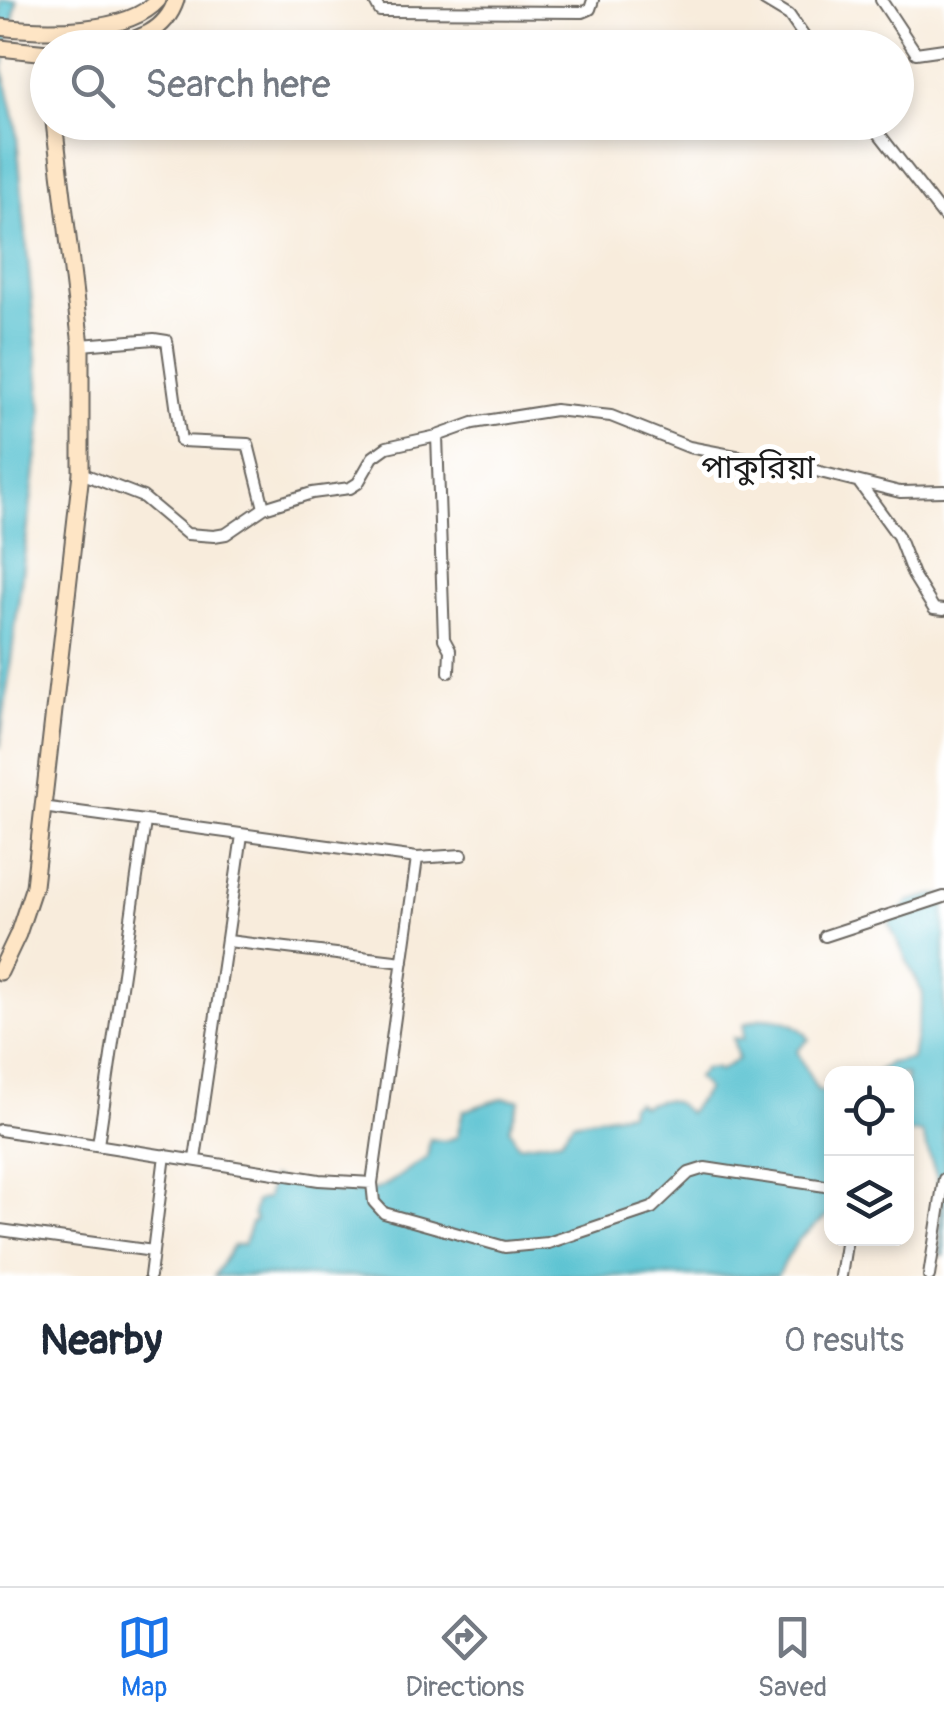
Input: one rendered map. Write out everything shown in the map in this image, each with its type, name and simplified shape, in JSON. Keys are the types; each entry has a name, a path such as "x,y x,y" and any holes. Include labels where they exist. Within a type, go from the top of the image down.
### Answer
{"street":[{"path":"55,30 115,22 144,12 158,0"},
{"path":"154,30 172,13 176,0"},
{"path":"374,0 380,11 583,12 590,10 593,0"},
{"path":"764,0 789,15 799,30"},
{"path":"881,0 901,30"},
{"path":"0,26 30,30"},
{"path":"0,48 30,52"},
{"path":"914,50 916,53 944,50"},
{"path":"0,972 30,902 81,473 81,345 56,140"},
{"path":"884,140 944,218"},
{"path":"81,345 167,341 181,441 248,444 264,508"},
{"path":"81,473 143,497 171,523 196,536 226,534 264,508 350,488 358,483 379,451 472,423 556,410 611,416 689,448 816,471 900,492 944,490"},
{"path":"437,436 444,639 450,650 450,672"},
{"path":"860,483 898,536 913,576 934,609 944,610"},
{"path":"42,807 417,858 462,855"},
{"path":"98,1144 145,822"},
{"path":"196,1160 242,835"},
{"path":"417,858 372,1183 374,1202 384,1214 505,1247 548,1243 652,1208 689,1173 705,1168 824,1186"},
{"path":"825,936 944,898"},
{"path":"228,941 403,962"},
{"path":"0,1130 319,1180 372,1183"},
{"path":"150,1276 166,1155"},
{"path":"929,1276 944,1179"},
{"path":"0,1230 153,1251"},
{"path":"840,1276 845,1246"}],"water":[{"path":"0,0 17,0 3,69 16,126 42,415 0,748"},
{"path":"944,895 944,1255 940,1187 922,1133 914,1132 914,1066 885,1066 912,1059 923,994 889,924 909,901"},
{"path":"762,1018 775,1019 800,1029 809,1039 797,1051 817,1090 824,1092 824,1219 798,1240 777,1276 214,1276 233,1246 244,1244 251,1223 256,1220 256,1201 267,1198 272,1177 338,1193 342,1189 379,1188 427,1158 430,1139 444,1141 457,1137 463,1111 503,1098 520,1100 509,1128 518,1145 561,1139 573,1122 629,1112 630,1105 636,1102 642,1106 666,1100 688,1113 707,1089 697,1078 704,1069 719,1071 738,1059 733,1038 743,1039 744,1024"}],"district":[{"name":"পাকুরিয়া","path":"758,467"}]}
